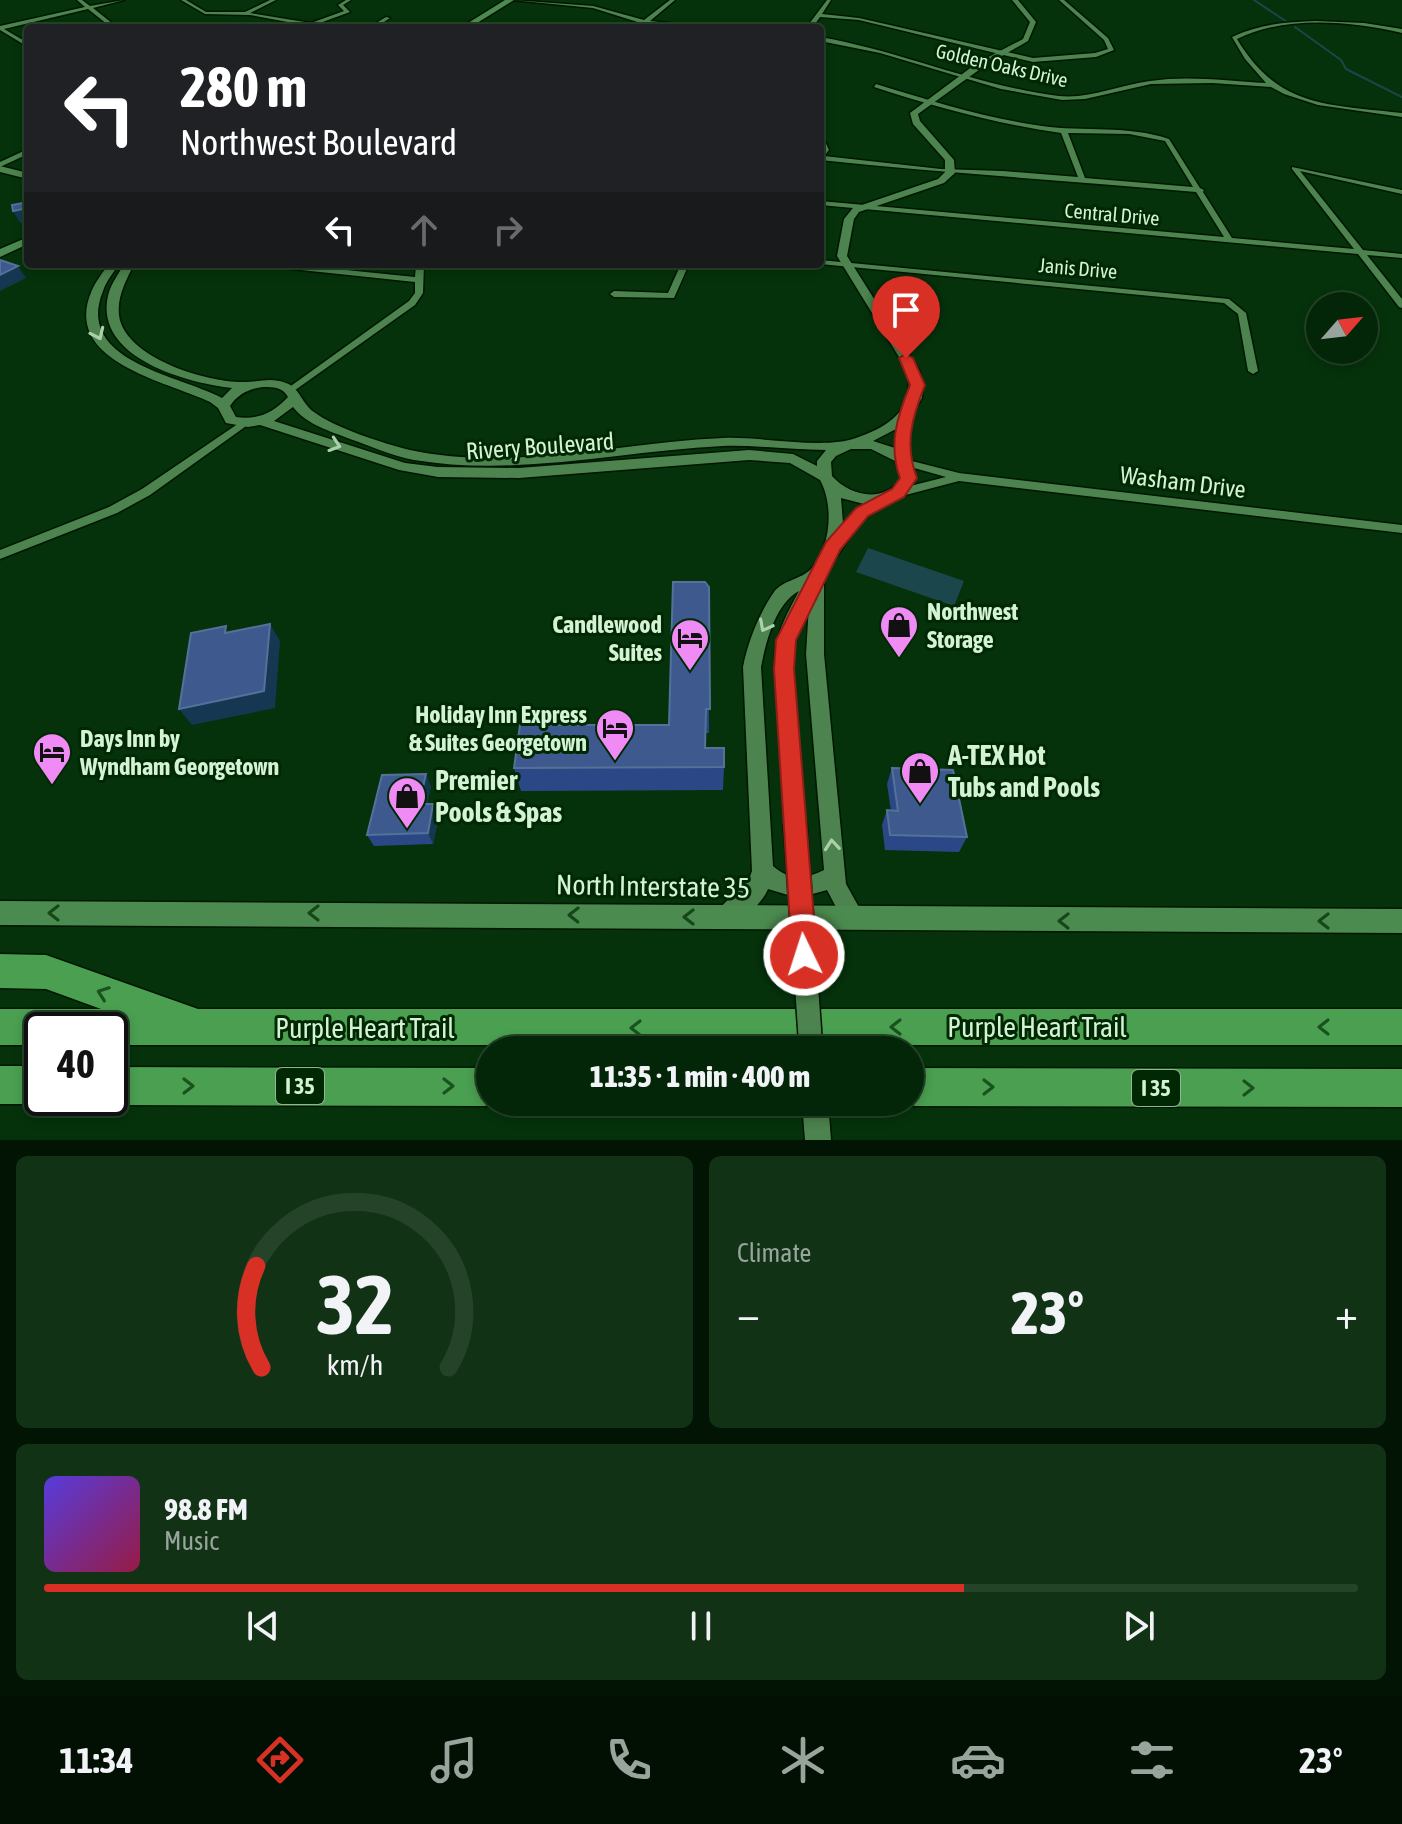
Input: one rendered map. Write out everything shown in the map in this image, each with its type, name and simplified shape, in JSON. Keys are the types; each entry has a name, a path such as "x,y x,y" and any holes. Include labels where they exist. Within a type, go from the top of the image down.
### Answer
{"highway":[{"path":"0,971 46,972 203,1029"},
{"name":"Purple Heart Trail","path":"0,1027 1402,1027"},
{"path":"0,1085 24,1085"},
{"name":"I 35","path":"128,1086 476,1087"},
{"name":"I 35","path":"924,1087 1402,1088"}],"main road":[{"path":"471,24 512,0"},
{"path":"0,253 24,242"},
{"name":"North Interstate 35","path":"0,913 1402,921"}],"street":[{"path":"79,0 109,24"},
{"path":"0,28 122,0"},
{"path":"183,0 205,13 244,13 303,24"},
{"path":"244,13 274,0"},
{"path":"324,24 348,11 333,0"},
{"path":"340,5 349,0"},
{"path":"512,0 593,7 644,22 666,24"},
{"path":"644,22 673,0"},
{"path":"812,24 829,0"},
{"path":"952,169 950,160 916,122 914,113 926,102 1026,40 1034,26 1028,12 1015,0"},
{"path":"818,15 852,18 1044,60 1102,55 1111,50 1106,39 1061,0"},
{"path":"378,24 388,18"},
{"path":"1272,85 1235,41 1235,36 1274,27 1347,21 1402,31"},
{"path":"0,28 24,43"},
{"name":"Golden Oaks Drive","path":"824,40 911,59 965,77 1077,99 1119,87 1170,80 1272,85 1320,101 1402,115"},
{"path":"876,86 1003,122 1064,131 1148,135 1167,140 1229,240"},
{"path":"1064,131 1082,179"},
{"path":"1,164 24,153"},
{"path":"824,157 1200,190"},
{"path":"1,164 24,166"},
{"path":"1,164 24,174"},
{"path":"1402,192 1294,168 1402,305"},
{"path":"810,1036 784,669 786,640 833,547 862,512 894,495 909,478 902,460 904,418 916,396 916,378 846,264 842,250 849,219 865,207 941,181 952,169"},
{"name":"Central Drive","path":"824,203 1402,256"},
{"name":"Janis Drive","path":"824,262 1226,301 1242,313 1253,371"},
{"path":"111,268 93,296 90,311 98,340 133,369 223,406 232,394 246,386"},
{"path":"127,268 111,295 111,322 120,336 158,363 190,376 246,386 271,383 291,395"},
{"path":"302,268 419,280"},
{"path":"0,555 113,510 253,422 278,414 291,395 406,308 419,293 420,268"},
{"path":"614,294 671,296 683,268"},
{"name":"Rivery Boulevard","path":"291,395 306,414 328,427 408,460"},
{"name":"Rivery Boulevard","path":"223,406 225,416 462,474 684,451 736,442 850,444"},
{"path":"833,547 836,510 824,461 829,454 884,432 904,418"},
{"path":"850,444 879,446 902,460"},
{"name":"Rivery Boulevard","path":"684,451 777,457 805,463 828,481"},
{"name":"Washam Drive","path":"902,460 959,477 1402,529"},
{"name":"Washam Drive","path":"894,495 959,477"},
{"path":"828,481 853,497 894,495"},
{"path":"726,917 757,890 763,871 752,667 757,641 782,593 818,573"},
{"path":"818,573 815,655 835,875 842,902 854,918"},
{"path":"763,871 773,883 791,887 817,886 835,875"},
{"path":"816,1116 818,1140"}],"water":[{"path":"868,548 964,581 954,606 856,572"}],"building":[{"path":"24,203 24,209 13,211 12,205"},
{"path":"0,260 18,266 0,275"},
{"path":"673,582 705,582 709,587 710,709 706,709 705,748 724,748 724,767 514,768 520,725 669,725"},
{"path":"270,624 264,691 179,709 191,633 226,626 225,633"},
{"name":"A-TEX Hot Tubs and Pools","path":"892,768 953,770 967,837 890,835 887,810 898,811"},
{"name":"Premier Pools & Spas","path":"426,774 419,804 433,804 428,833 367,835 382,775"}],"waterway":[{"path":"1254,0 1290,24"},
{"path":"1295,27 1341,60 1346,69 1402,97"}],"place":[{"name":"Northwest Storage","path":"899,659"},
{"name":"Candlewood Suites","path":"690,672"},
{"name":"Holiday Inn Express & Suites Georgetown","path":"615,762"},
{"name":"Days Inn by Wyndham Georgetown","path":"52,786"},
{"name":"A-TEX Hot Tubs and Pools","path":"920,805"},
{"name":"Premier Pools & Spas","path":"407,830"}],"route":[{"path":"804,955 784,669 786,640 795,615 833,547 862,512 898,493 909,478 901,458 904,418 916,396 918,385 906,358"}]}
